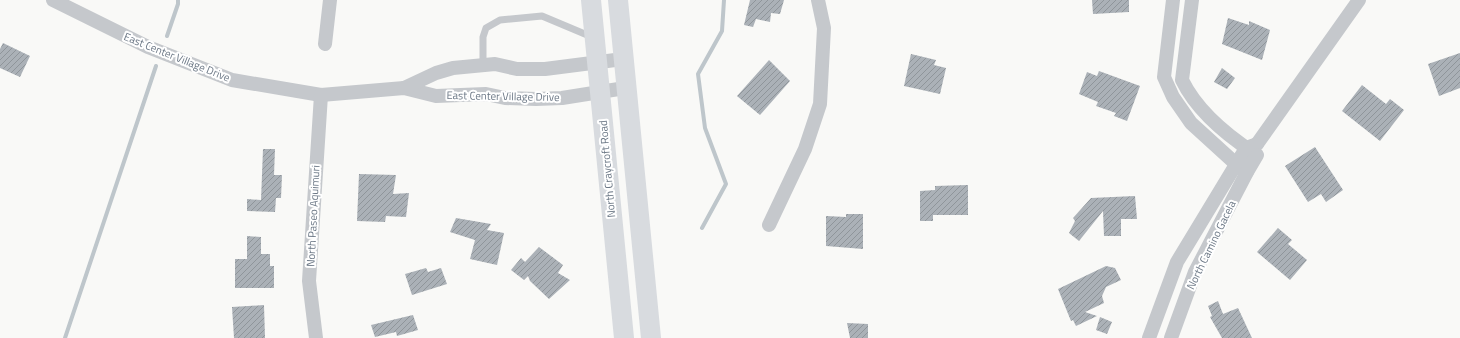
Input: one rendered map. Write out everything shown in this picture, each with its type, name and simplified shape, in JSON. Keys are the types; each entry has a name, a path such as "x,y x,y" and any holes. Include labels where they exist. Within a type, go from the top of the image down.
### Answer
{"main road":[{"name":"North Craycroft Road","path":"591,0 624,338"},
{"path":"618,0 625,88 651,338"}],"street":[{"name":"East Center Village Drive","path":"53,0 148,47 232,80 321,95 404,88 436,96 486,94 505,98 528,99 562,98 600,90 625,88"},
{"path":"325,44 330,0"},
{"path":"769,225 806,150 820,104 824,28 818,0"},
{"path":"1173,0 1164,77 1173,97 1191,123 1242,168"},
{"path":"1192,0 1182,80 1203,113 1254,149"},
{"name":"North Camino Gacela","path":"1149,338 1177,262 1254,149 1359,0"},
{"name":"East Center Village Drive","path":"404,88 436,73 453,68 495,64 517,69 545,69 623,59"},
{"name":"North Paseo Aquimuri","path":"316,338 309,281 321,95"},
{"name":"North Camino Gacela","path":"1171,338 1195,272 1242,168"}],"lane":[{"path":"482,65 483,37 486,28 500,20 542,16 595,39"}],"building":[{"path":"750,0 784,0 780,14 771,13 770,22 756,19 753,27 744,25"},
{"path":"1092,0 1129,0 1129,12 1093,14"},
{"path":"1228,18 1249,25 1249,21 1270,30 1262,60 1222,44"},
{"path":"3,43 30,56 20,77 0,68 0,49"},
{"path":"1460,53 1460,88 1439,96 1428,64"},
{"path":"911,54 936,60 934,65 946,68 940,94 904,86"},
{"path":"769,60 790,81 760,115 737,96"},
{"path":"1222,68 1235,78 1227,89 1214,82"},
{"path":"1099,71 1140,86 1127,121 1114,116 1116,113 1096,106 1098,102 1079,94 1087,72 1097,76"},
{"path":"1362,85 1386,104 1390,99 1404,110 1380,141 1342,111"},
{"path":"1315,147 1343,190 1326,202 1321,194 1308,202 1285,166"},
{"path":"263,149 275,149 274,175 282,175 281,198 276,198 275,212 247,211 247,199 261,200"},
{"path":"359,174 396,175 393,194 409,193 406,217 386,216 385,222 357,221"},
{"path":"968,185 968,215 933,215 933,221 920,221 920,191 935,190 935,186"},
{"path":"1135,196 1137,219 1121,219 1121,236 1104,236 1103,211 1079,241 1069,233 1075,221 1073,218 1091,198"},
{"path":"846,214 863,214 863,249 826,246 826,216 846,217"},
{"path":"456,218 491,224 487,230 504,233 497,265 470,259 475,240 450,232"},
{"path":"1278,228 1292,240 1288,244 1307,260 1290,280 1257,252"},
{"path":"247,236 261,237 261,254 270,254 270,266 274,266 274,288 235,288 235,259 247,259"},
{"path":"539,247 563,265 558,273 570,280 549,299 530,281 528,276 524,280 511,270 521,258 525,262"},
{"path":"1106,266 1115,268 1121,280 1106,287 1102,296 1104,303 1085,312 1097,316 1076,326 1073,320 1071,321 1058,289"},
{"path":"426,268 428,272 441,268 447,284 412,295 405,274"},
{"path":"1218,301 1223,314 1238,308 1252,338 1222,338 1210,317 1212,316 1208,306"},
{"path":"264,305 265,338 234,338 232,307"},
{"path":"413,315 418,330 397,336 396,332 375,337 371,325"},
{"path":"1100,317 1112,322 1107,334 1096,330"},
{"path":"847,323 868,324 868,338 850,338"}],"waterway":[{"path":"167,36 178,0"},
{"path":"702,228 726,184 705,128 698,74 722,31 724,0"},
{"path":"65,338 156,66"}]}
